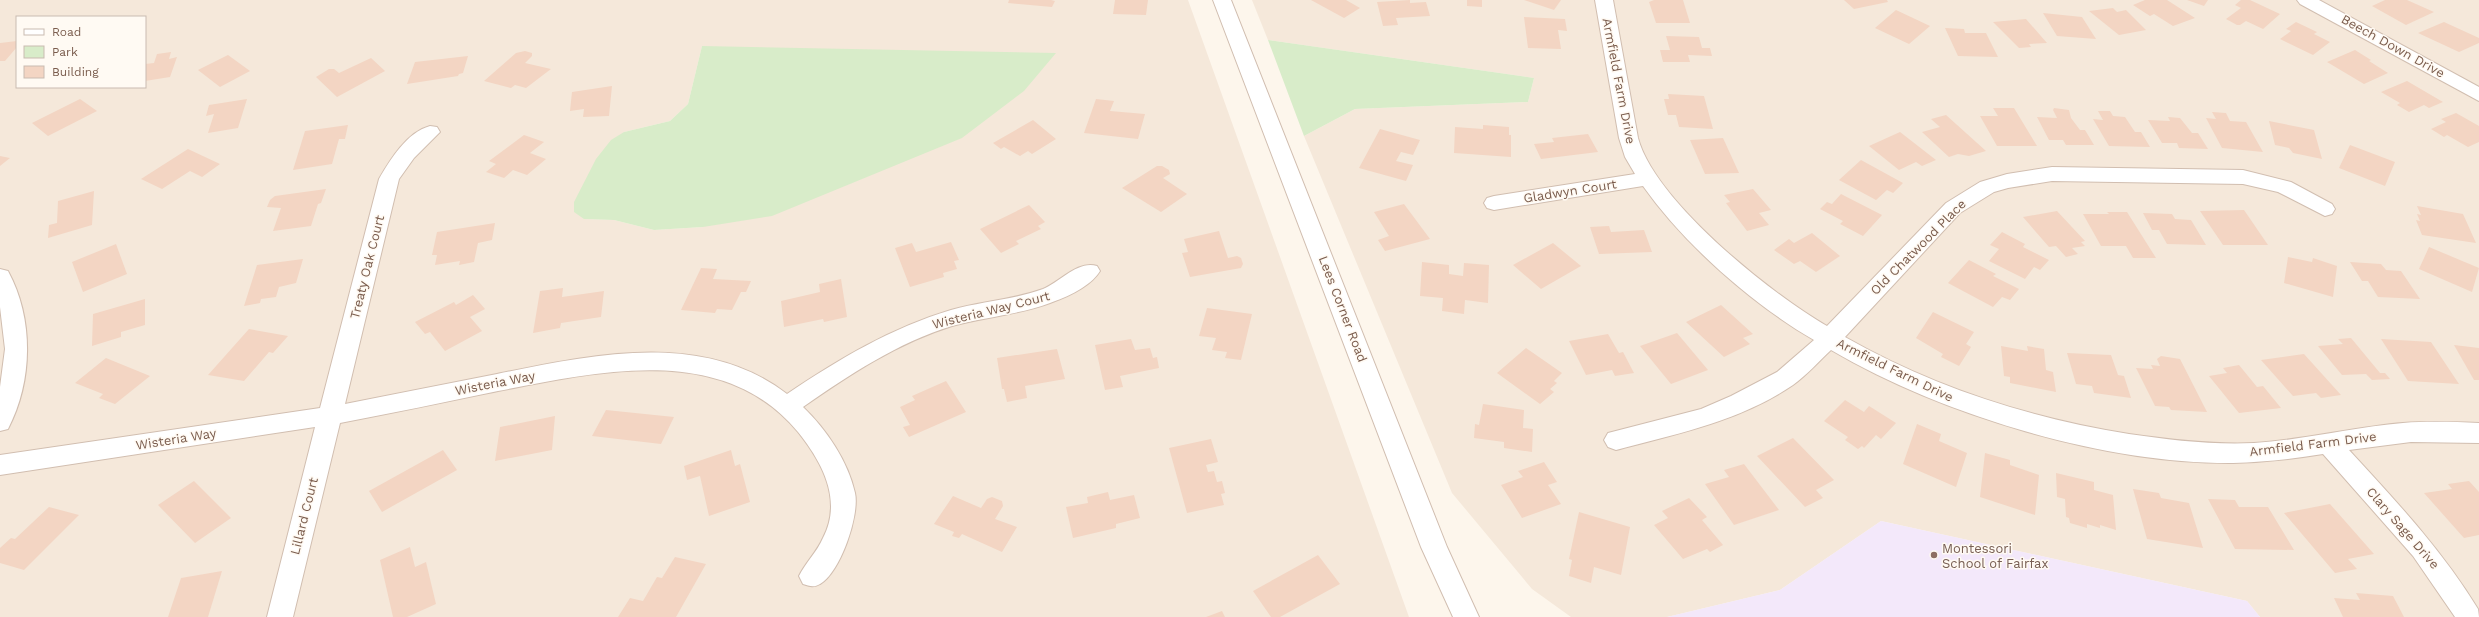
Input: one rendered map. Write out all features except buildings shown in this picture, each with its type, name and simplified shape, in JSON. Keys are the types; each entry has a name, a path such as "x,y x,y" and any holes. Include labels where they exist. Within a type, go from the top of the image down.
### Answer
{"street":[{"name":"Lees Corner Road","path":"1222,0 1434,547 1466,617"},
{"name":"Armfield Farm Drive","path":"1604,0 1628,133 1633,154 1646,179 1702,241 1758,291 1829,339 1908,380 1955,400 2003,416 2054,430 2125,444 2191,451 2276,451 2402,433 2447,431 2479,433"},
{"name":"Beech Down Drive","path":"2306,0 2381,39 2479,95"},
{"name":"Treaty Oak Court","path":"329,416 389,179 397,164 410,148 430,132"},
{"name":"Old Chatwood Place","path":"1616,440 1705,417 1740,403 1785,378 1829,339 1953,208 1968,197 2007,181 2052,174 2243,177 2284,188 2325,209"},
{"name":"Gladwyn Court","path":"1494,202 1646,179"},
{"name":"Wisteria Way Court","path":"787,406 861,357 898,338 935,323 1038,301 1061,292 1089,271"},
{"path":"0,277 13,308 17,334 15,368 0,422"},
{"name":"Wisteria Way","path":"0,465 329,416 591,364 632,361 671,362 722,372 744,380 787,406 807,424 826,451 842,486 844,508 839,534 827,558 812,576"},
{"name":"Lillard Court","path":"280,617 329,416"},
{"name":"Clary Sage Drive","path":"2330,444 2427,554 2451,586 2469,617"}],"shaded area":[{"path":"0,0 1188,0 1409,617 0,617","holes":["702,46 703,227 654,230 614,220 584,219 624,132 670,121 688,104"]},
{"path":"1252,0 2479,0 2479,617 2260,617 2247,601 1881,521 1780,590 1667,617 1571,617 1532,589 1452,493 1304,136 1355,109 1528,102 1534,78 1268,40"},
{"name":"Montessori School of Fairfax","path":"1881,521 2247,601 2260,617 1667,617 1780,590"}],"green space":[{"path":"1268,40 1534,78 1528,102 1355,109 1304,136"},
{"path":"702,46 1056,53 1024,91 962,138 772,216 703,227 654,230 614,220 584,219 574,212 574,202 596,159 611,140 624,132 670,121 688,104"}],"place":[{"name":"Montessori School of Fairfax","path":"1934,555"}]}
